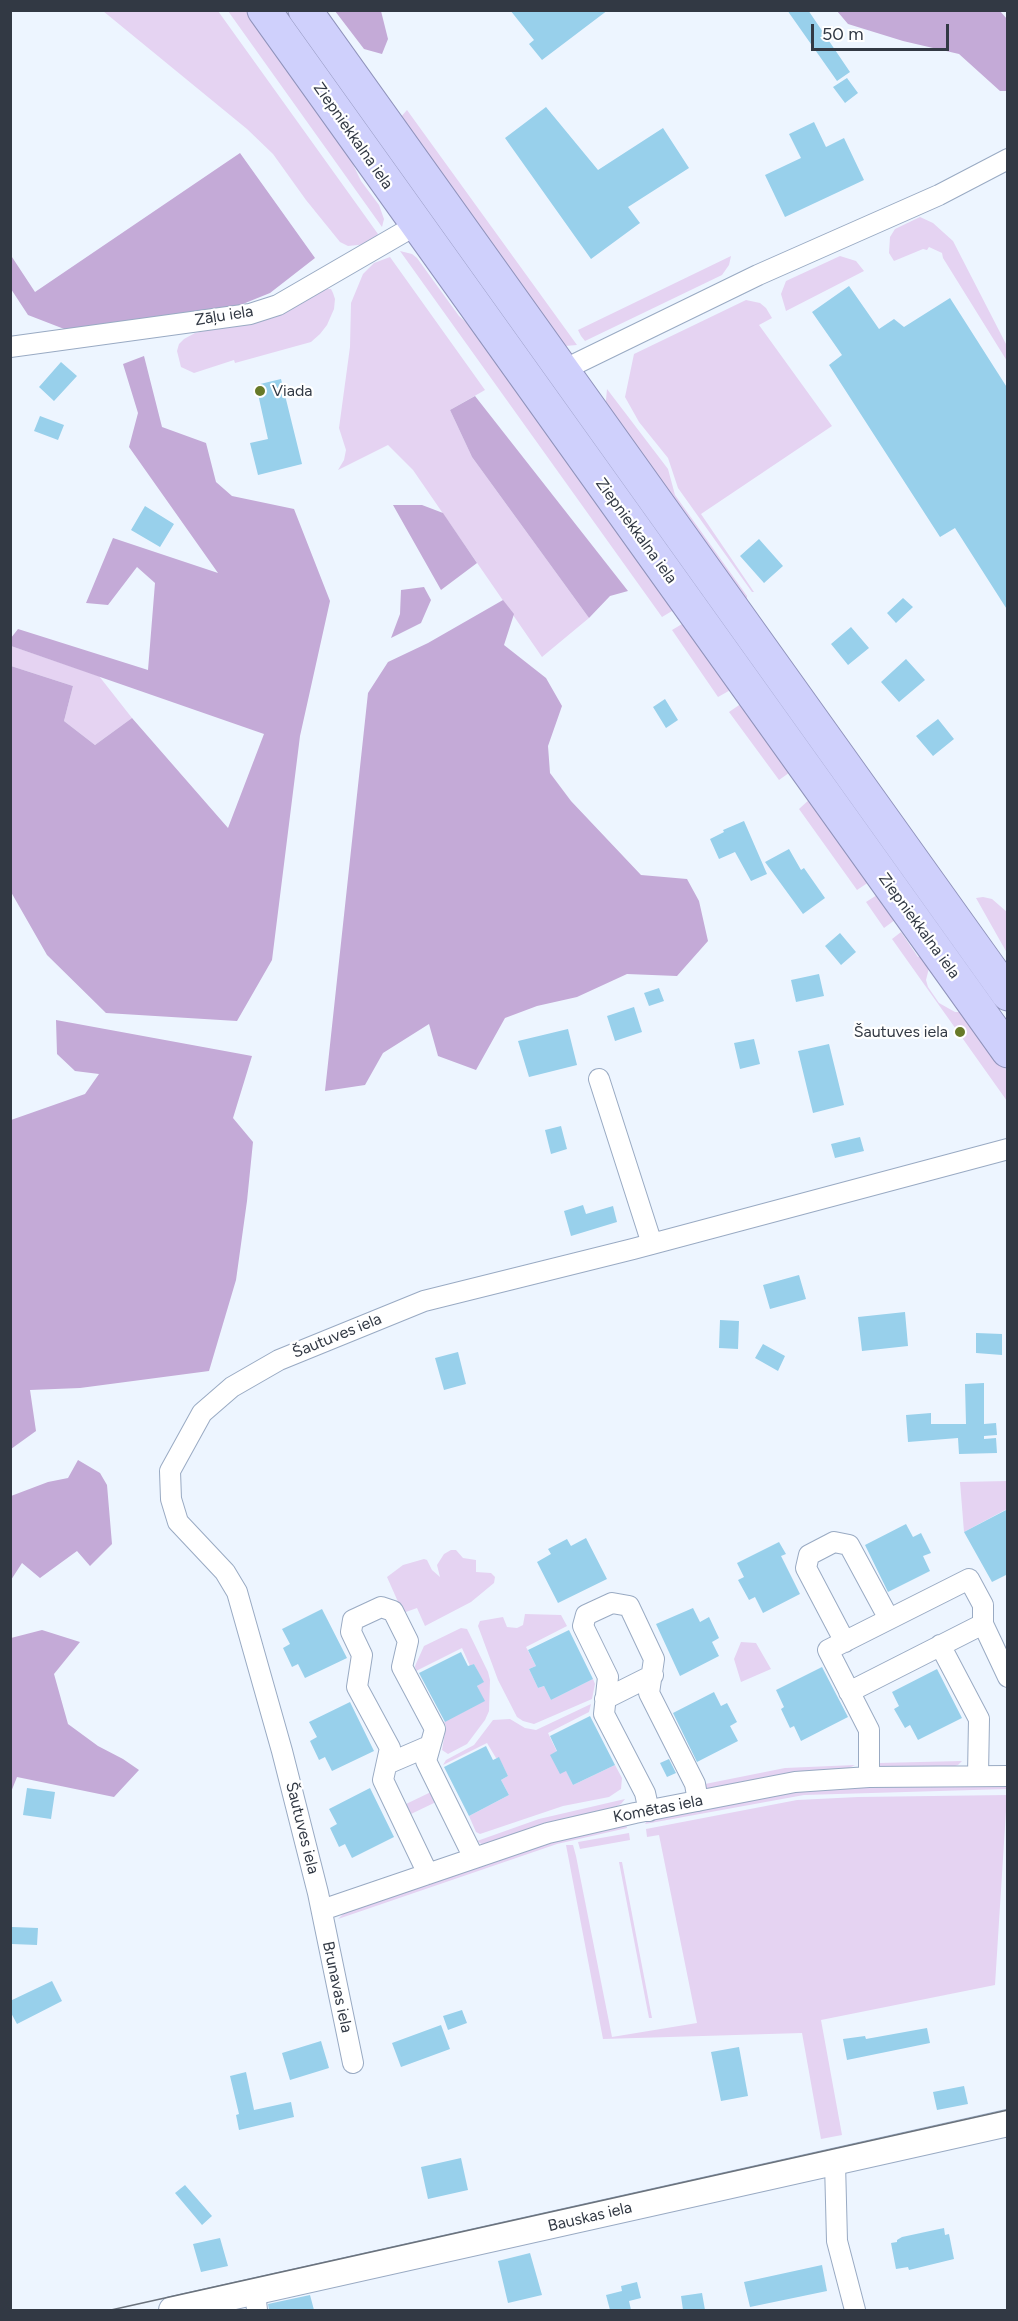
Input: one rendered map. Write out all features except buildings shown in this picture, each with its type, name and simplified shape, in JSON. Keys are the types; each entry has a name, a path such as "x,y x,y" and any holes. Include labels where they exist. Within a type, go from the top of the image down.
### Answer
{"highway":[{"name":"Ziepniekkalna iela","path":"305,10 1008,994"},
{"name":"Ziepniekkalna iela","path":"265,11 1008,1052"},
{"path":"524,374 541,381 550,380 561,371"},
{"path":"951,971 954,962 961,954 976,951"}],"street":[{"path":"561,371 758,274 939,195 1008,159"},
{"name":"Zāļu iela","path":"10,347 250,314 278,305 416,225"},
{"path":"598,1079 652,1244"},
{"name":"Šautuves iela","path":"322,1910 282,1751 237,1592 225,1572 178,1522 171,1499 170,1471 202,1413 232,1387 279,1360 424,1301 652,1244 1008,1149"},
{"path":"845,1642 806,1568 809,1555 834,1542 849,1545 889,1620"},
{"path":"869,1777 869,1730 828,1650 969,1579 983,1605 983,1624 1008,1677"},
{"path":"649,1810 645,1793 604,1713 608,1677 583,1626 586,1615 612,1603 629,1606 654,1659 649,1693 695,1784 698,1801"},
{"path":"428,1874 383,1780 390,1748 357,1687 362,1655 351,1632 353,1620 381,1607 393,1611 408,1641 402,1667 435,1730 426,1761 474,1858"},
{"path":"849,1692 983,1624"},
{"path":"940,1645 979,1719 978,1775"},
{"path":"605,1699 653,1675"},
{"path":"387,1764 429,1746"},
{"name":"Komētas iela","path":"322,1910 548,1833 649,1810 795,1782 869,1777 1008,1776"},
{"name":"Brunavas iela","path":"322,1910 353,2063"},
{"name":"Bauskas iela","path":"172,2310 256,2301 1008,2123"},
{"path":"835,2163 837,2241 855,2310"}],"shaded area":[{"path":"103,11 218,11 378,234 375,238 367,244 348,246 340,242 273,154 247,129"},
{"path":"228,11 251,11 345,148 361,181 379,205 384,219 382,227"},
{"path":"335,11 381,11 388,39 382,54 364,49"},
{"path":"837,11 1000,11 1007,19 1007,91 1000,91 959,54 903,41 848,24"},
{"path":"407,110 577,345 565,346 399,119"},
{"path":"240,153 315,258 270,293 223,312 72,332 28,315 11,289 10,254 35,292"},
{"path":"920,217 933,223 953,241 1007,346 1007,361 942,253 929,247 927,250 923,249 894,261 889,253 890,237 895,229"},
{"path":"400,251 417,258 459,316 479,334 677,608 662,617"},
{"path":"731,256 729,265 722,275 585,341 581,336 578,330"},
{"path":"840,256 856,261 864,271 786,311 781,294 786,281"},
{"path":"390,257 485,390 450,410 472,457 589,618 542,657 413,470 388,445 338,470 344,460 346,450 339,428 350,347 351,303 363,274 374,263"},
{"path":"326,289 331,289 333,293 334,309 327,325 311,342 235,363 234,360 194,373 181,367 177,351 179,344 195,333 283,312"},
{"path":"746,300 760,303 766,308 772,318 759,325 832,426 701,514 754,592 678,488 668,458 639,422 625,397 634,354"},
{"path":"144,356 162,427 206,443 216,482 232,496 294,509 330,601 300,736 272,960 237,1021 106,1013 47,955 11,892 11,666 73,686 64,721 95,745 132,718 228,828 264,734 11,646 11,638 18,629 148,670 155,583 137,567 108,605 86,603 113,538 218,573 129,447 138,413 123,364"},
{"path":"607,389 668,469 675,495 747,596 747,600 605,411"},
{"path":"475,396 628,591 610,596 589,618 472,457 450,410"},
{"path":"393,505 422,505 443,513 477,563 441,590"},
{"path":"424,587 431,600 421,623 391,638 400,614 401,590"},
{"path":"503,600 514,614 504,645 546,678 562,706 548,746 550,773 571,801 641,875 687,879 699,901 708,941 677,976 627,974 577,997 537,1006 505,1018 476,1070 438,1056 429,1024 383,1053 365,1085 325,1091 368,693 388,662 428,643"},
{"path":"687,621 734,688 718,697 672,630"},
{"path":"11,646 99,676 132,718 95,745 64,721 73,686 11,666"},
{"path":"745,701 793,770 779,780 729,712"},
{"path":"811,798 872,880 857,890 799,809"},
{"path":"880,893 899,917 884,928 866,902"},
{"path":"976,898 992,899 1007,912 1007,953"},
{"path":"901,932 918,957 926,953 931,960 926,980 939,1003 955,1012 965,1012 1007,1071 1007,1101 892,939"},
{"path":"56,1020 252,1056 233,1118 253,1142 247,1201 236,1280 209,1371 80,1388 30,1390 36,1431 11,1449 11,1120 85,1094 99,1074 75,1071 57,1054"},
{"path":"78,1460 100,1473 107,1485 112,1544 90,1566 77,1551 40,1578 22,1563 11,1580 11,1496 48,1482 68,1478"},
{"path":"1007,1481 1007,1509 964,1532 960,1482"},
{"path":"456,1550 463,1558 476,1560 476,1572 491,1573 495,1577 494,1583 471,1602 425,1626 417,1608 403,1613 387,1577 403,1565 424,1559 440,1577 437,1565 444,1554"},
{"path":"525,1614 561,1615 567,1626 526,1647 536,1666 529,1669 538,1688 544,1686 551,1700 593,1679 595,1684 592,1699 534,1724 517,1717 498,1680 478,1626 480,1621 503,1617 507,1627 517,1628 523,1625"},
{"path":"461,1628 467,1629 488,1672 489,1711 467,1744 448,1754 442,1750 446,1726 444,1722 484,1701 477,1686 483,1682 474,1664 470,1666 462,1648 416,1671 415,1666 424,1646"},
{"path":"42,1630 80,1642 54,1674 68,1724 98,1746 139,1770 114,1797 17,1777 11,1792 11,1638"},
{"path":"741,1642 756,1643 771,1669 741,1682 734,1659"},
{"path":"591,1704 589,1712 548,1733 573,1785 615,1765 622,1778 621,1789 609,1797 563,1806 480,1834 476,1832 469,1816 509,1795 501,1780 508,1776 499,1758 496,1758 487,1743 443,1765 446,1760 474,1745 493,1720 510,1719 525,1728 536,1730"},
{"path":"962,1761 958,1765 943,1770 883,1770 879,1766 879,1763"},
{"path":"855,1765 847,1769 707,1790 705,1787 705,1784 785,1768"},
{"path":"1007,1784 1007,1789 804,1795 645,1824 649,1818 813,1788"},
{"path":"431,1792 436,1802 411,1814 406,1804"},
{"path":"1007,1795 995,1985 821,2020 842,2135 821,2139 802,2033 603,2039 566,1845 573,1845 576,1856 612,2037 697,2023 659,1835 647,1837 646,1829 797,1800"},
{"path":"625,1799 613,1808 552,1822 483,1845 477,1841 539,1819"},
{"path":"626,1824 627,1828 557,1844 338,1919 345,1912 558,1837"},
{"path":"629,1833 630,1840 580,1849 578,1842"},
{"path":"619,1862 622,1862 652,2018 649,2018"}],"tram line":[{"path":"111,2310 1008,2110"}],"place":[{"name":"Viada","path":"260,391"},
{"name":"Šautuves iela","path":"960,1032"}]}
